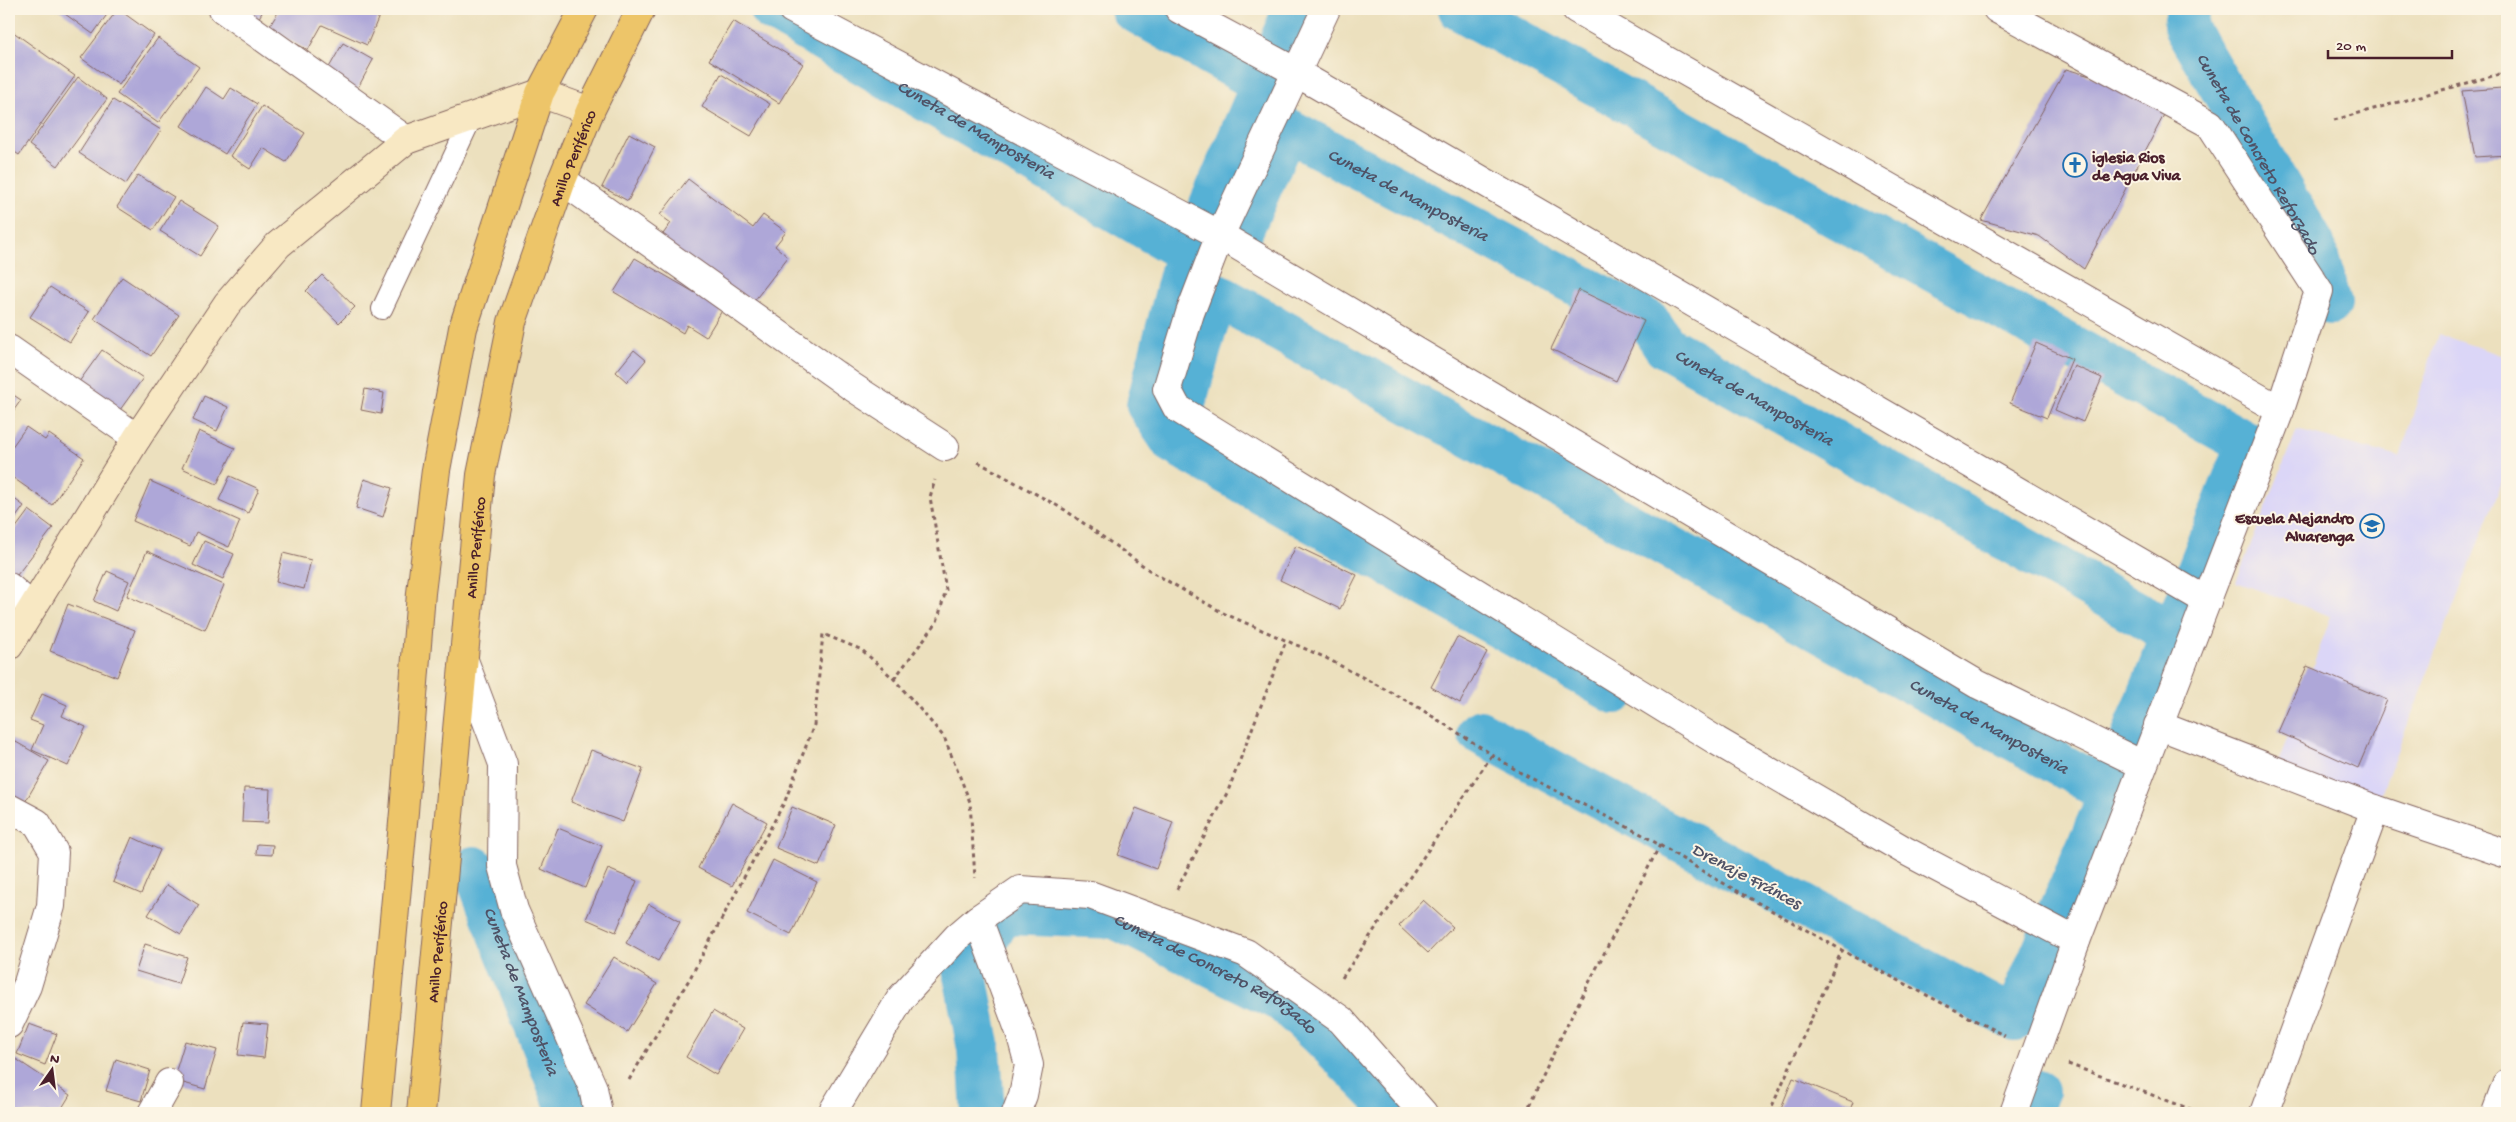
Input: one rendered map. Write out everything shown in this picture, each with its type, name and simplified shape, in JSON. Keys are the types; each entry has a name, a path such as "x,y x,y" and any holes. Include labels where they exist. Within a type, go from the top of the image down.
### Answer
{"highway":[{"path":"376,1113 404,812 421,593 436,470 463,328 540,93 584,9"},
{"name":"Anillo Periférico","path":"421,1113 465,664 481,475 512,322 562,180 590,111 641,9"}],"street":[{"path":"223,9 406,140"},
{"path":"792,9 1214,232 1977,684 2138,763"},
{"path":"1179,9 1290,69 2202,599"},
{"path":"1326,9 1290,69 1214,232 1167,389 1185,413 1717,741 1904,850 2058,931"},
{"path":"1576,9 2280,410"},
{"path":"1998,9 2210,124 2319,291 2280,410 2202,599 2158,725 2058,931 2036,1052 2014,1113"},
{"path":"9,646 137,438 227,304 278,245 406,140 540,93 590,111"},
{"path":"562,180 852,386 945,447"},
{"path":"9,350 137,438"},
{"path":"9,587 32,607"},
{"path":"465,664 503,764 502,866 514,910 593,1088 598,1113"},
{"path":"2158,725 2375,809 2507,854"},
{"path":"9,808 37,823 54,852 51,906 27,986 9,1024"},
{"path":"2264,1113 2375,809"},
{"path":"832,1113 901,998 957,936 984,934 1020,890 1090,894 1246,953 1341,1020 1423,1113"},
{"path":"984,934 1020,1032 1029,1065 1024,1095 1016,1113"},
{"path":"152,1113 169,1083"},
{"path":"2496,1113 2507,1083"}],"lane":[{"path":"382,309 472,117"}],"path":[{"path":"2334,120 2507,72"},
{"path":"894,679 938,622 946,590 930,497 945,447 999,472 1065,510 1152,572 1223,613 1324,658 1413,704 1520,773 1660,845 1842,950 2036,1052 2201,1113"},
{"path":"624,1088 690,978 785,801 814,725 823,634 862,650 894,679 944,737 970,802 984,934"},
{"path":"1160,921 1228,791 1286,641"},
{"path":"1322,1007 1492,755"},
{"path":"1526,1113 1562,1035 1660,845"},
{"path":"1769,1113 1842,950"}],"shaded area":[{"name":"Escuela Alejandro Alvarenga","path":"2438,334 2507,357 2507,469 2378,801 2277,767 2331,616 2236,582 2297,430 2400,457"}],"building":[{"path":"58,9 111,9 93,34"},
{"path":"118,9 154,35 119,85 81,58"},
{"path":"231,9 264,9 256,23"},
{"path":"280,9 382,9 367,45 322,25 308,50 268,29"},
{"path":"733,21 803,64 779,103 709,60"},
{"path":"9,29 75,76 19,155 9,148 9,91 15,83 9,78"},
{"path":"158,38 199,67 158,123 117,94"},
{"path":"343,43 373,60 354,95 323,78"},
{"name":"iglesia Rios de Agua Viva","path":"2066,69 2121,85 2167,109 2084,269 2039,236 1981,220"},
{"path":"721,74 770,104 751,136 702,107"},
{"path":"78,77 107,99 58,166 29,145"},
{"path":"206,87 224,99 231,88 257,104 225,154 181,126"},
{"path":"2502,88 2507,109 2507,155 2475,157 2462,91"},
{"path":"113,100 161,130 126,184 79,153"},
{"path":"262,106 305,133 286,162 263,148 250,169 230,156"},
{"path":"629,133 655,147 628,201 602,187"},
{"path":"138,175 174,197 153,230 117,207"},
{"path":"688,179 753,228 763,215 786,232 775,246 788,257 748,309 658,241 671,223 660,215"},
{"path":"179,201 219,226 200,256 160,231"},
{"path":"635,258 723,309 706,337 687,325 683,333 614,292"},
{"path":"322,275 355,307 339,323 306,291"},
{"path":"122,277 179,315 151,356 94,319"},
{"path":"50,287 89,312 70,342 30,317"},
{"path":"1579,290 1644,321 1616,381 1551,349"},
{"path":"2036,343 2072,359 2047,418 2010,403"},
{"path":"102,350 143,378 117,414 76,386"},
{"path":"634,350 646,360 627,382 616,372"},
{"path":"2074,366 2102,378 2083,422 2055,410"},
{"path":"365,389 384,393 381,414 361,410"},
{"path":"9,392 21,400 9,417"},
{"path":"204,396 228,407 217,431 193,420"},
{"path":"26,427 45,440 49,434 84,458 52,505 9,475 9,451"},
{"path":"199,431 235,448 217,484 182,468"},
{"path":"230,476 259,489 248,513 219,500"},
{"path":"364,479 392,488 383,517 356,508"},
{"path":"150,481 240,521 229,547 196,532 190,546 133,521"},
{"path":"9,495 24,506 9,527"},
{"path":"29,510 53,528 14,579 9,575 9,537"},
{"path":"204,541 234,554 223,579 193,565"},
{"path":"1296,546 1357,575 1340,609 1280,580"},
{"path":"147,551 224,585 205,630 127,596"},
{"path":"283,553 311,560 304,589 276,582"},
{"path":"107,571 129,581 116,611 94,601"},
{"path":"68,604 135,630 117,677 50,651"},
{"path":"1457,637 1487,652 1460,703 1431,687"},
{"path":"2307,666 2387,700 2358,768 2278,732"},
{"path":"42,694 67,705 62,716 86,727 68,766 32,750 43,725 30,720"},
{"path":"9,738 49,761 21,809 9,802"},
{"path":"591,750 643,769 623,822 571,802"},
{"path":"244,788 270,789 268,823 242,822"},
{"path":"732,803 767,822 732,886 698,868"},
{"path":"792,807 836,825 819,866 776,848"},
{"path":"1136,808 1173,822 1156,869 1118,855"},
{"path":"558,828 602,846 585,888 541,869"},
{"path":"132,837 160,850 141,894 113,882"},
{"path":"257,844 273,845 272,855 256,854"},
{"path":"773,860 817,882 791,935 747,913"},
{"path":"608,869 637,881 616,932 586,919"},
{"path":"167,885 199,905 181,934 148,915"},
{"path":"1423,900 1453,927 1428,953 1399,926"},
{"path":"649,904 680,922 658,961 626,943"},
{"path":"145,944 187,957 178,984 136,971"},
{"path":"614,957 657,984 627,1032 584,1005"},
{"path":"713,1011 743,1029 716,1075 686,1057"},
{"path":"243,1022 268,1024 264,1058 238,1055"},
{"path":"29,1024 57,1034 45,1065 17,1054"},
{"path":"185,1041 217,1050 205,1089 173,1080"},
{"path":"16,1059 70,1095 59,1113 9,1113 9,1070"},
{"path":"116,1059 150,1070 141,1101 106,1091"},
{"path":"1793,1078 1853,1102 1849,1113 1779,1113"}],"waterway":[{"name":"Cuneta de Mamposteria","path":"771,9 1182,249"},
{"name":"Cuneta de Mamposteria","path":"1132,9 1263,83"},
{"name":"Cuneta de Mamposteria","path":"1173,442 1148,405 1182,272 1295,9"},
{"name":"Drenaje Fránces","path":"1460,9 2248,444 2111,793 2014,1019 1479,732"},
{"name":"Cuneta de Concreto Reforzado","path":"2188,9 2185,26 2313,244 2330,303"},
{"name":"Cuneta de Mamposteria","path":"1242,229 1286,129 1649,322 1665,346 2174,634"},
{"name":"Cuneta de Mamposteria","path":"1615,692 1173,442 1215,294 2111,793"},
{"name":"Cuneta de Mamposteria","path":"474,868 570,1113"},
{"name":"Cuneta de Concreto Reforzado","path":"983,1113 979,1049 964,969 1004,913 1115,917 1282,1000 1332,1046 1398,1113"},
{"name":"Cuneta de Concreto Reforzado","path":"2029,1113 2037,1092"}],"place":[{"name":"iglesia Rios de Agua Viva","path":"2075,165"},
{"name":"Escuela Alejandro Alvarenga","path":"2372,526"}]}
